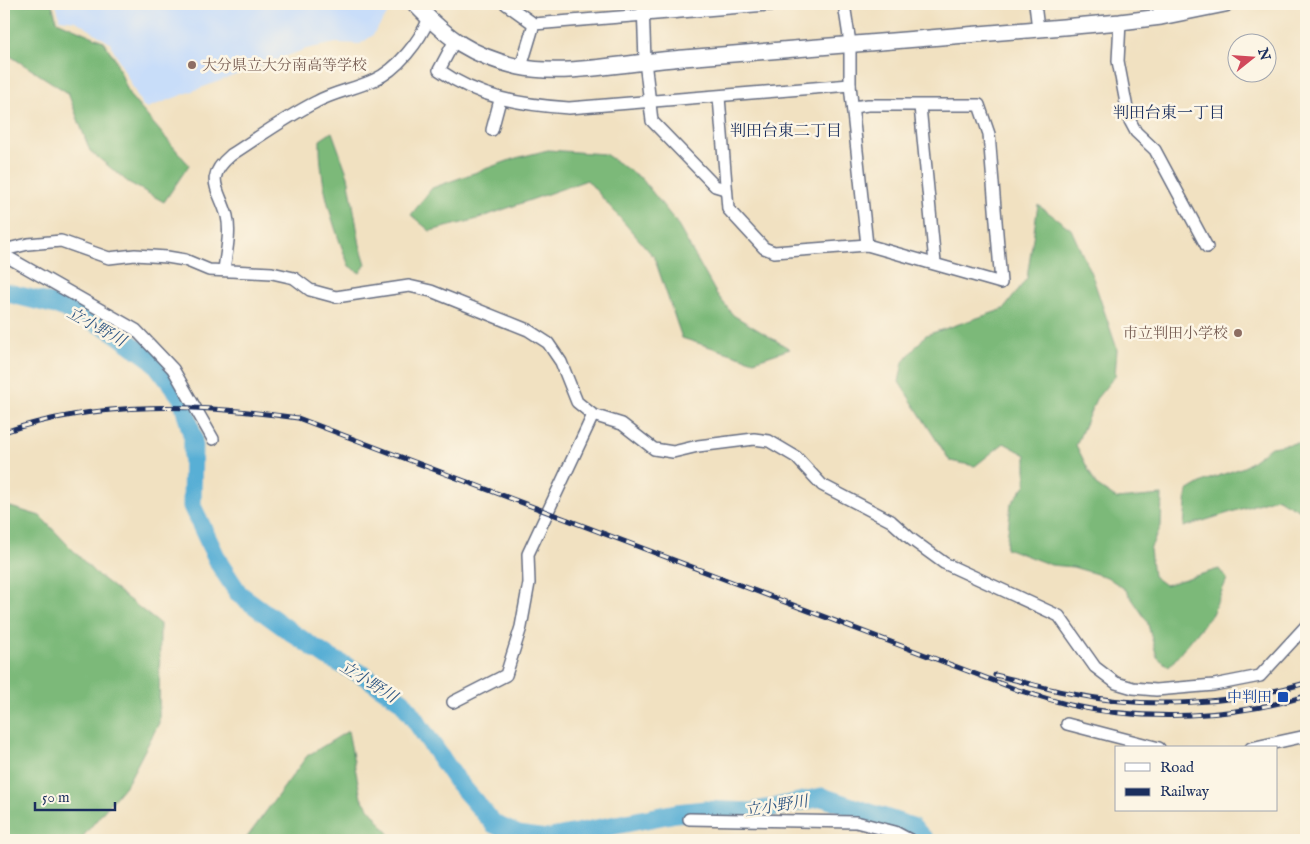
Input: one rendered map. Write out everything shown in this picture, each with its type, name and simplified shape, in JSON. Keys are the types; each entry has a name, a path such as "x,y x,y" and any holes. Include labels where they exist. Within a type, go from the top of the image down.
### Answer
{"street":[{"path":"415,4 454,42 488,57 521,67 559,71 645,61 850,43 1120,22 1159,10 1225,4"},
{"path":"506,4 534,24 779,4"},
{"path":"643,4 645,61 652,121 715,186 725,188"},
{"path":"844,4 850,43 850,84 867,245"},
{"path":"1036,4 1038,29"},
{"path":"224,270 227,216 215,188 215,174 221,164 231,154 301,109 325,97 375,80 392,68 406,54 429,18"},
{"path":"1120,22 1118,61 1129,119 1136,132 1155,150 1207,247"},
{"path":"521,67 534,24"},
{"path":"454,42 439,70 477,91 500,100 569,108 651,100 719,97 850,84"},
{"path":"719,97 728,209 764,248 774,252 867,245 1001,283 989,134 979,105 868,105 853,107"},
{"path":"492,130 500,100"},
{"path":"920,106 935,263"},
{"path":"4,250 28,244 61,241 109,258 135,255 166,257 185,260 209,270 280,274 294,278 310,290 336,297 409,286 431,291 528,330 548,343 561,362 577,402 593,415 622,424 654,449 674,452 698,446 754,439 769,441 796,456 822,485 891,521 910,540 944,563 1059,616 1095,668 1116,683 1133,688 1156,690 1214,686 1260,676 1306,626"},
{"path":"4,255 136,330 173,369 213,439"},
{"path":"453,702 506,676 521,627 529,583 528,554 593,415"},
{"path":"1067,724 1151,746"},
{"path":"1260,746 1306,736"},
{"path":"689,819 856,822 895,832 910,840"}],"shaded area":[{"name":"大分県立大分南高等学校","path":"56,4 387,4 391,9 372,36 360,44 336,43 306,49 147,108 142,105 110,43 76,21 60,19"}],"green space":[{"path":"4,4 52,4 57,21 103,41 115,59 130,96 189,165 164,202 128,182 90,151 68,93 4,52"},
{"path":"332,132 348,176 360,245 366,264 360,273 349,266 328,204 320,156 320,140"},
{"path":"548,150 605,154 642,179 676,222 716,293 733,315 790,349 754,361 682,338 654,257 587,180 474,220 430,231 411,215 432,188 516,158"},
{"path":"1038,205 1071,229 1093,278 1117,349 1115,376 1096,399 1076,445 1096,485 1117,499 1162,495 1161,526 1150,549 1153,576 1165,585 1219,569 1227,579 1212,614 1169,667 1157,657 1147,621 1126,590 1107,577 1073,567 1051,565 1006,548 1011,504 1026,484 1026,455 1004,443 975,466 950,461 899,382 903,362 926,335 1004,309 1027,278"},
{"path":"1297,443 1306,447 1306,514 1276,498 1184,527 1187,491 1204,481 1244,467 1271,447"},
{"path":"4,505 40,516 95,573 160,624 159,723 128,782 80,840 4,840"},
{"path":"348,731 361,798 394,840 245,840 307,756"}],"waterway":[{"name":"立小野川","path":"4,292 60,306 111,330 153,360 182,398 193,438 192,506 220,565 239,594 326,656 363,675 402,701 457,781 494,824 518,835 546,839 676,813 705,810 751,812 822,797 912,827 925,840"}],"railway":[{"path":"4,432 76,414 150,408 224,410 298,418 1018,690 1057,702 1129,714 1189,715 1249,709 1306,696"},
{"path":"995,675 1063,692 1102,699 1161,703 1220,700 1249,696 1306,683"}],"place":[{"name":"大分県立大分南高等学校","path":"192,65"},
{"name":"市立判田小学校","path":"1238,333"},
{"name":"中判田","path":"1283,697"}],"district":[{"name":"判田台東一丁目","path":"1169,112"},
{"name":"判田台東二丁目","path":"786,130"}]}
